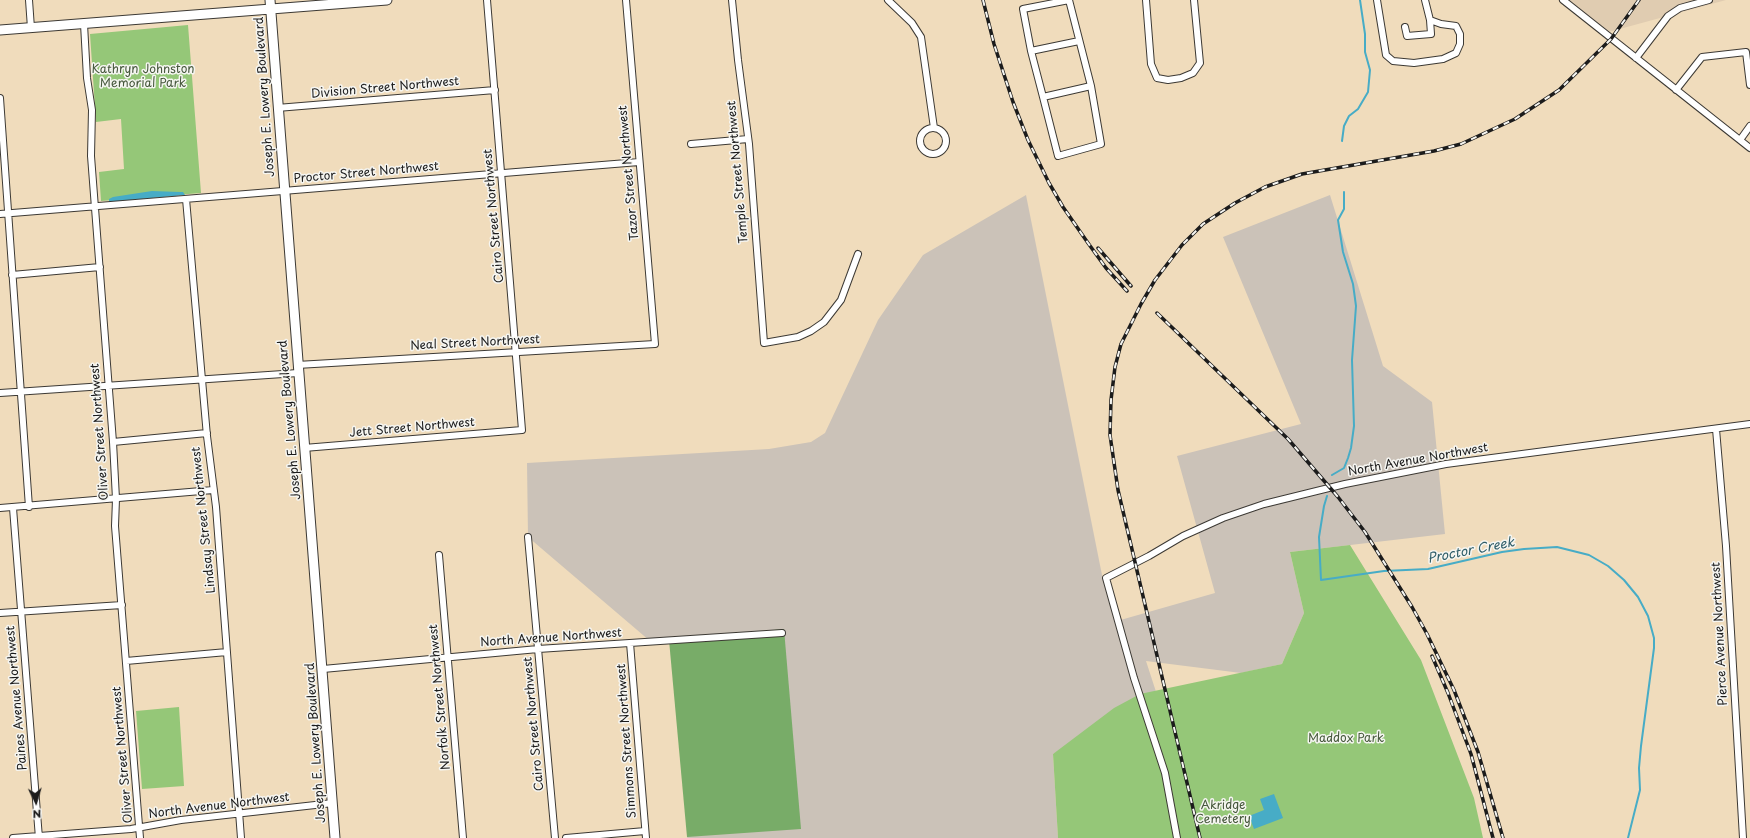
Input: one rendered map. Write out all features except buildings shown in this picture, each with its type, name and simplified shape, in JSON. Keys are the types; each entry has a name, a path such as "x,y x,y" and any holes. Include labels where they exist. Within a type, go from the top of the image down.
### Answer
{"main road":[{"name":"Joseph E. Lowery Boulevard","path":"270,0 272,10 277,108 323,669 335,838"},
{"path":"0,30 387,0"}],"street":[{"path":"29,0 31,28"},
{"name":"Cairo Street Northwest","path":"487,0 522,430"},
{"name":"Tazor Street Northwest","path":"626,0 655,344"},
{"name":"Temple Street Northwest","path":"732,0 748,139 764,343 798,338 824,322 841,300 858,254"},
{"path":"888,0 912,23 921,37 934,128"},
{"path":"1069,0 1091,86 1101,144 1058,156 1031,51 1023,8 1069,0"},
{"path":"1146,0 1151,64 1157,78 1168,80 1181,78 1193,72 1200,63 1194,0"},
{"path":"1377,0 1386,55 1393,61 1414,63 1443,59 1456,53 1460,44 1460,34 1456,26 1441,24 1430,20"},
{"path":"1405,27 1407,36 1431,34 1430,20 1425,0"},
{"path":"1563,0 1750,148"},
{"path":"1636,58 1668,16 1680,8 1709,0"},
{"name":"Oliver Street Northwest","path":"84,24 87,78 92,110 91,156 113,442 116,499 115,526 140,838"},
{"path":"1031,51 1079,41"},
{"path":"1676,90 1702,57 1746,52 1750,85"},
{"path":"1043,97 1091,86"},
{"name":"Division Street Northwest","path":"277,108 495,90"},
{"path":"0,98 29,507"},
{"path":"1740,140 1750,126"},
{"path":"930,128 934,128 942,131 946,139 946,144 941,151 933,154 924,151 920,144 920,140 923,132 930,128"},
{"path":"691,144 748,139"},
{"name":"Proctor Street Northwest","path":"0,214 639,162"},
{"name":"Lindsay Street Northwest","path":"186,199 207,433 216,507 241,838"},
{"path":"12,275 100,267"},
{"name":"Neal Street Northwest","path":"0,393 202,379 298,369 516,351 655,344"},
{"name":"North Avenue Northwest","path":"1177,838 1165,773 1134,678 1106,578 1149,556 1183,536 1223,518 1264,504 1394,473 1446,464 1750,424"},
{"name":"Pierce Avenue Northwest","path":"1716,429 1726,546 1743,838"},
{"name":"Jett Street Northwest","path":"304,448 522,430"},
{"path":"113,442 207,433"},
{"path":"0,508 29,507 213,490"},
{"name":"Paines Avenue Northwest","path":"13,508 39,837"},
{"name":"Cairo Street Northwest","path":"528,537 555,838"},
{"name":"Norfolk Street Northwest","path":"439,555 463,838"},
{"path":"0,613 122,605"},
{"name":"North Avenue Northwest","path":"323,669 538,649 782,633"},
{"name":"Simmons Street Northwest","path":"630,642 646,838"},
{"path":"126,660 227,652"},
{"name":"North Avenue Northwest","path":"13,838 39,837 139,827 240,813 333,803"},
{"path":"566,838 645,831"}],"shaded area":[{"path":"1565,0 1726,0 1605,33"},
{"path":"1026,195 1102,575 1117,621 1215,593 1177,456 1301,424 1223,237 1330,195 1383,366 1432,402 1445,534 1290,552 1304,613 1282,664 1241,673 1146,661 1159,701 1053,754 1058,838 687,838 784,629 650,641 528,537 527,463 769,449 811,442 825,433 878,320 923,255"}],"green space":[{"name":"Kathryn Johnston Memorial Park","path":"188,25 201,193 101,201 99,172 124,169 121,119 96,122 90,34"},
{"name":"Maddox Park","path":"1350,545 1421,660 1474,798 1483,838 1058,838 1053,754 1114,708 1140,694 1282,664 1304,613 1290,552"},
{"path":"784,629 801,829 687,837 669,640"},
{"path":"179,707 184,786 142,789 136,711"}],"water":[{"path":"152,191 183,192 185,195 109,202 109,199 113,197"},
{"path":"1274,794 1283,818 1254,829 1249,816 1264,810 1260,799"}],"waterway":[{"name":"Proctor Creek","path":"1342,141 1344,126 1349,116 1358,109 1368,92 1370,70 1365,52 1365,34 1360,0"},
{"name":"Proctor Creek","path":"1332,475 1344,468 1351,448 1354,426 1352,360 1356,306 1353,284 1343,252 1338,220 1344,209 1344,192"},
{"name":"Proctor Creek","path":"1327,496 1319,537 1321,580 1384,571 1428,569 1502,552 1557,547 1589,555 1608,566 1624,580 1638,597 1648,616 1654,638 1641,746 1639,768 1640,790 1628,838"}],"railway":[{"path":"983,0 994,44 1013,102 1028,140 1049,183 1063,207 1106,268 1127,291"},
{"path":"1200,838 1118,490 1110,435 1111,400 1115,367 1121,344 1141,304 1155,280 1182,245 1203,224 1235,203 1265,187 1302,174 1434,151 1461,144 1515,119 1559,90 1611,39 1639,0"},
{"path":"1098,248 1131,286"},
{"path":"1157,313 1288,439 1338,497 1365,532 1412,607 1454,690 1478,752 1503,838"},
{"path":"1432,656 1471,754 1493,838"}],"park label":[{"name":"Akridge Cemetery","path":"1223,813"}]}
